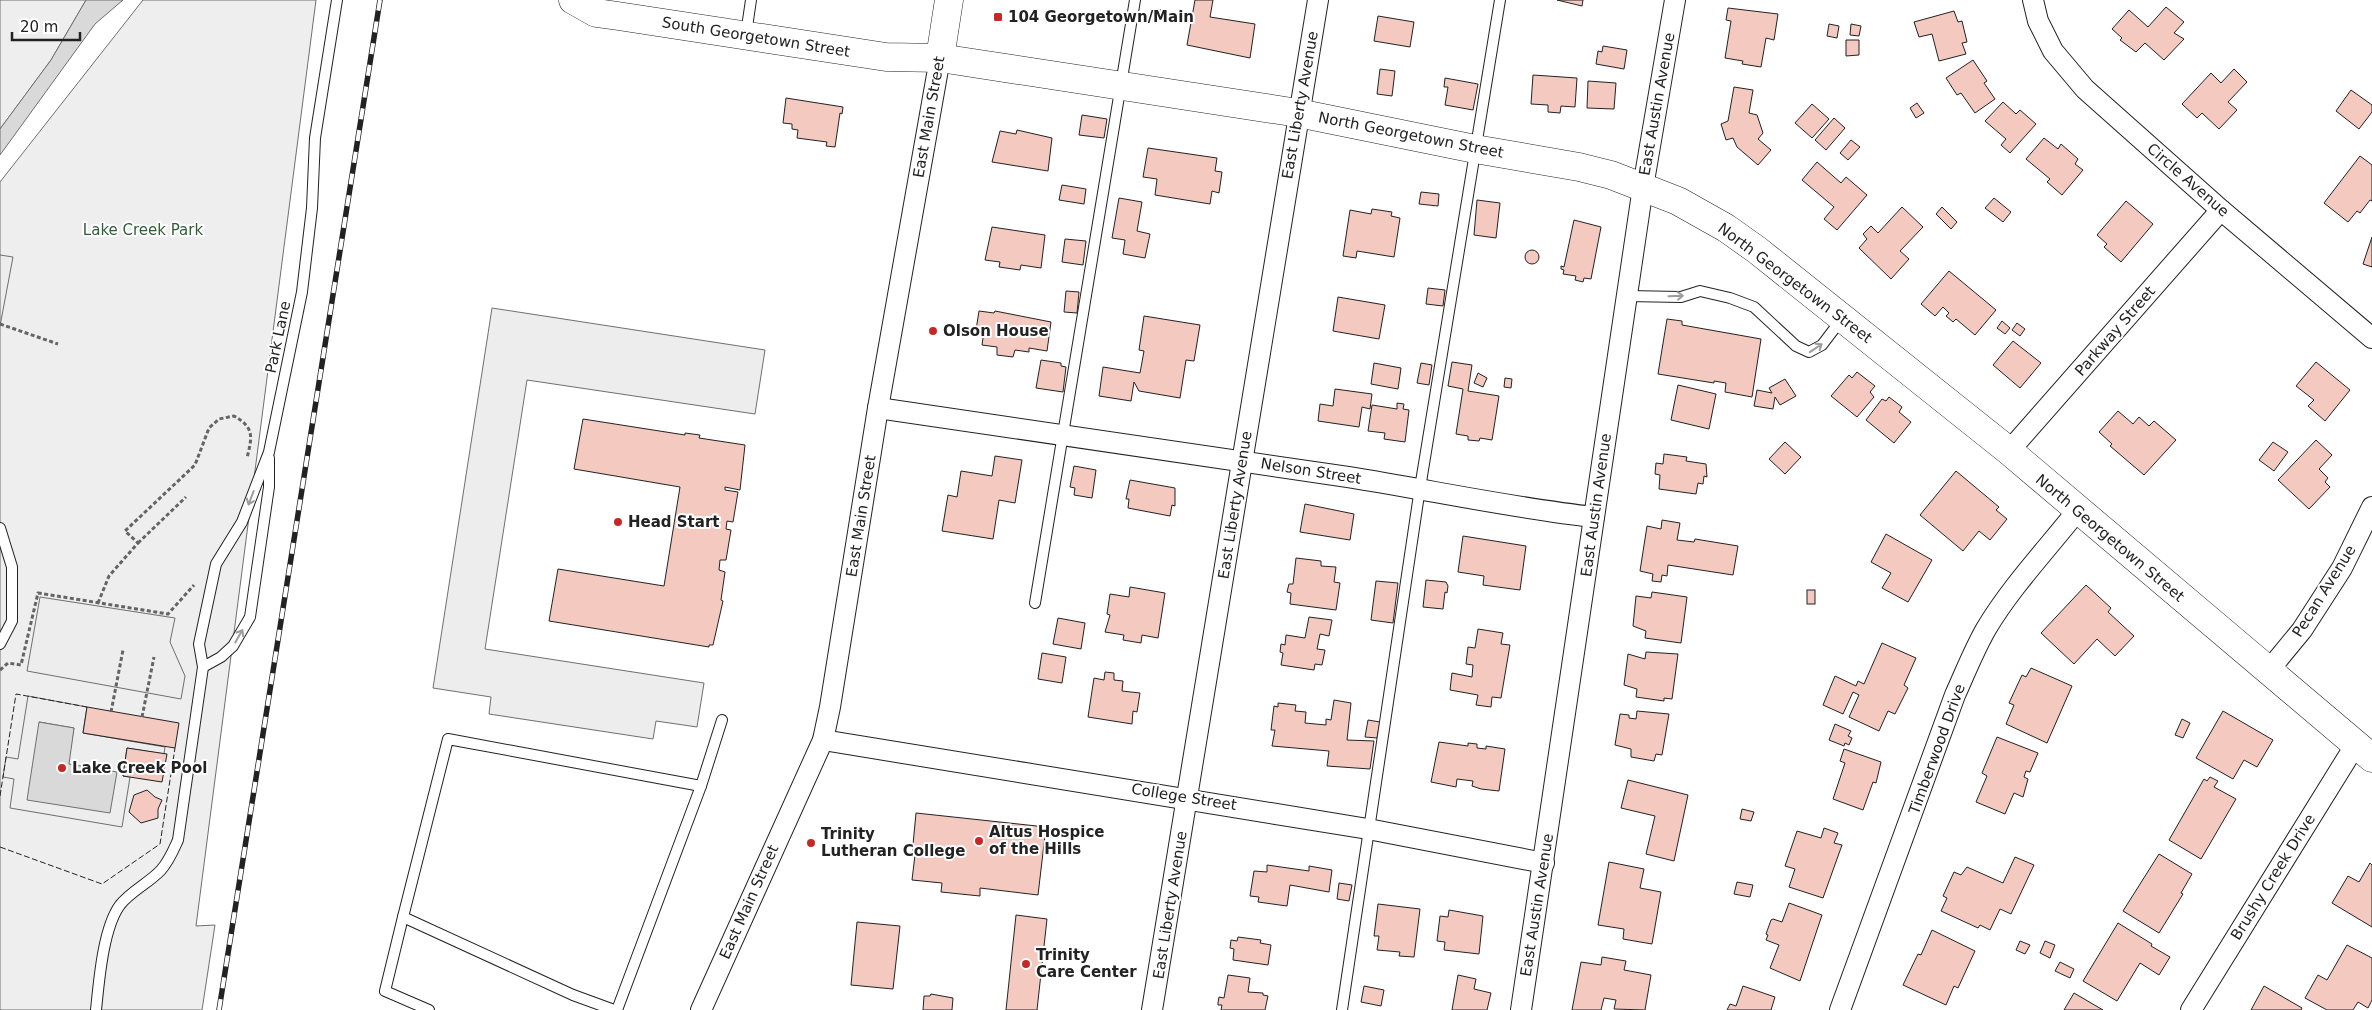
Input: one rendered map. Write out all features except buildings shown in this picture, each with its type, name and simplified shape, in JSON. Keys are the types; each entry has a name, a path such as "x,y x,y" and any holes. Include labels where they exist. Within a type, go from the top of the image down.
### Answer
{"street":[{"name":"East Main Street","path":"701,1010 822,740 830,707 878,408 949,0"},
{"name":"East Liberty Avenue","path":"1152,1010 1318,0"},
{"name":"East Austin Avenue","path":"1521,1010 1643,186 1675,0"},
{"name":"Circle Avenue","path":"2032,0 2038,21 2053,51 2073,78 2221,210 2372,338"},
{"name":"South Georgetown Street","path":"574,1 596,13 886,57 940,58"},
{"name":"North Georgetown Street","path":"940,58 1298,113 1475,150 1578,167 1643,186 1678,201 1726,228 2009,451 2077,511 2364,751"},
{"name":"Parkway Street","path":"2009,451 2221,210"},
{"name":"Nelson Street","path":"878,408 1242,460 1420,488 1560,514 1594,517"},
{"name":"Pecan Avenue","path":"2269,670 2302,630 2342,568 2372,507"},
{"name":"Timberwood Drive","path":"1840,1010 1955,695 1970,661 1987,628 2008,598 2077,511"},
{"name":"College Street","path":"822,740 1368,828 1544,863"},
{"name":"Brushy Creek Drive","path":"2191,1010 2364,751"}],"lane":[{"name":"Park Lane","path":"96,1010 102,958 112,919 120,905 160,871 178,840 203,667 199,644 216,564 242,522 269,452 302,292 312,208 315,138 337,0"},
{"path":"745,35 751,0"},
{"path":"1035,602 1109,149 1122,87 1136,0"},
{"path":"1342,1010 1420,488 1500,0"},
{"path":"1627,296 1681,297 1700,291 1730,298 1754,307 1796,346 1809,352 1822,345 1842,318"},
{"path":"203,667 221,657 233,646 250,617 269,487 269,452"},
{"path":"0,528 12,567 12,622 0,644"},
{"path":"403,917 572,995 615,1010 701,786 722,720"},
{"path":"429,1010 385,991 448,739 701,786"}],"path":[{"path":"0,324 58,344"},
{"path":"138,543 125,531 195,465 209,428 219,420 234,416 244,422 251,430 251,443 245,467"},
{"path":"98,603 108,576 138,543 186,497"},
{"path":"0,670 8,663 21,665 38,593 168,614 195,584 196,579"},
{"path":"112,712 123,650"},
{"path":"142,717 154,657"}],"green space":[{"path":"0,0 86,0 51,60 0,129"},
{"name":"Lake Creek Park","path":"143,0 316,0 196,926 215,925 202,1010 0,1010 0,182"}],"shaded area":[{"path":"86,0 123,0 95,24 0,155 0,129 51,60"},
{"path":"0,255 13,257 0,326"},
{"path":"492,308 765,350 755,414 527,380 485,649 704,683 697,727 656,721 653,739 489,714 491,697 433,688"},
{"path":"40,597 175,618 170,642 185,676 181,699 27,671"},
{"path":"28,696 87,707 83,733 165,747 164,754 127,748 123,776 130,777 122,827 10,808 14,779 3,777 6,757 18,759","holes":["39,722 74,728 68,764"]},
{"name":"Lake Creek Pool","path":"39,722 74,728 69,764 117,772 110,813 27,800"}],"railway":[{"path":"219,1010 380,0"}],"fence":[{"path":"0,796 16,694 87,707"},
{"path":"0,847 102,884 160,844 175,748"}],"place":[{"name":"104 Georgetown/Main","path":"998,17"},
{"name":"Olson House","path":"933,331"},
{"name":"Head Start","path":"618,522"},
{"name":"Lake Creek Pool","path":"62,768"},
{"name":"Altus Hospice of the Hills","path":"979,841"},
{"name":"Trinity Lutheran College","path":"811,843"},
{"name":"Trinity Care Center","path":"1026,964"}]}
